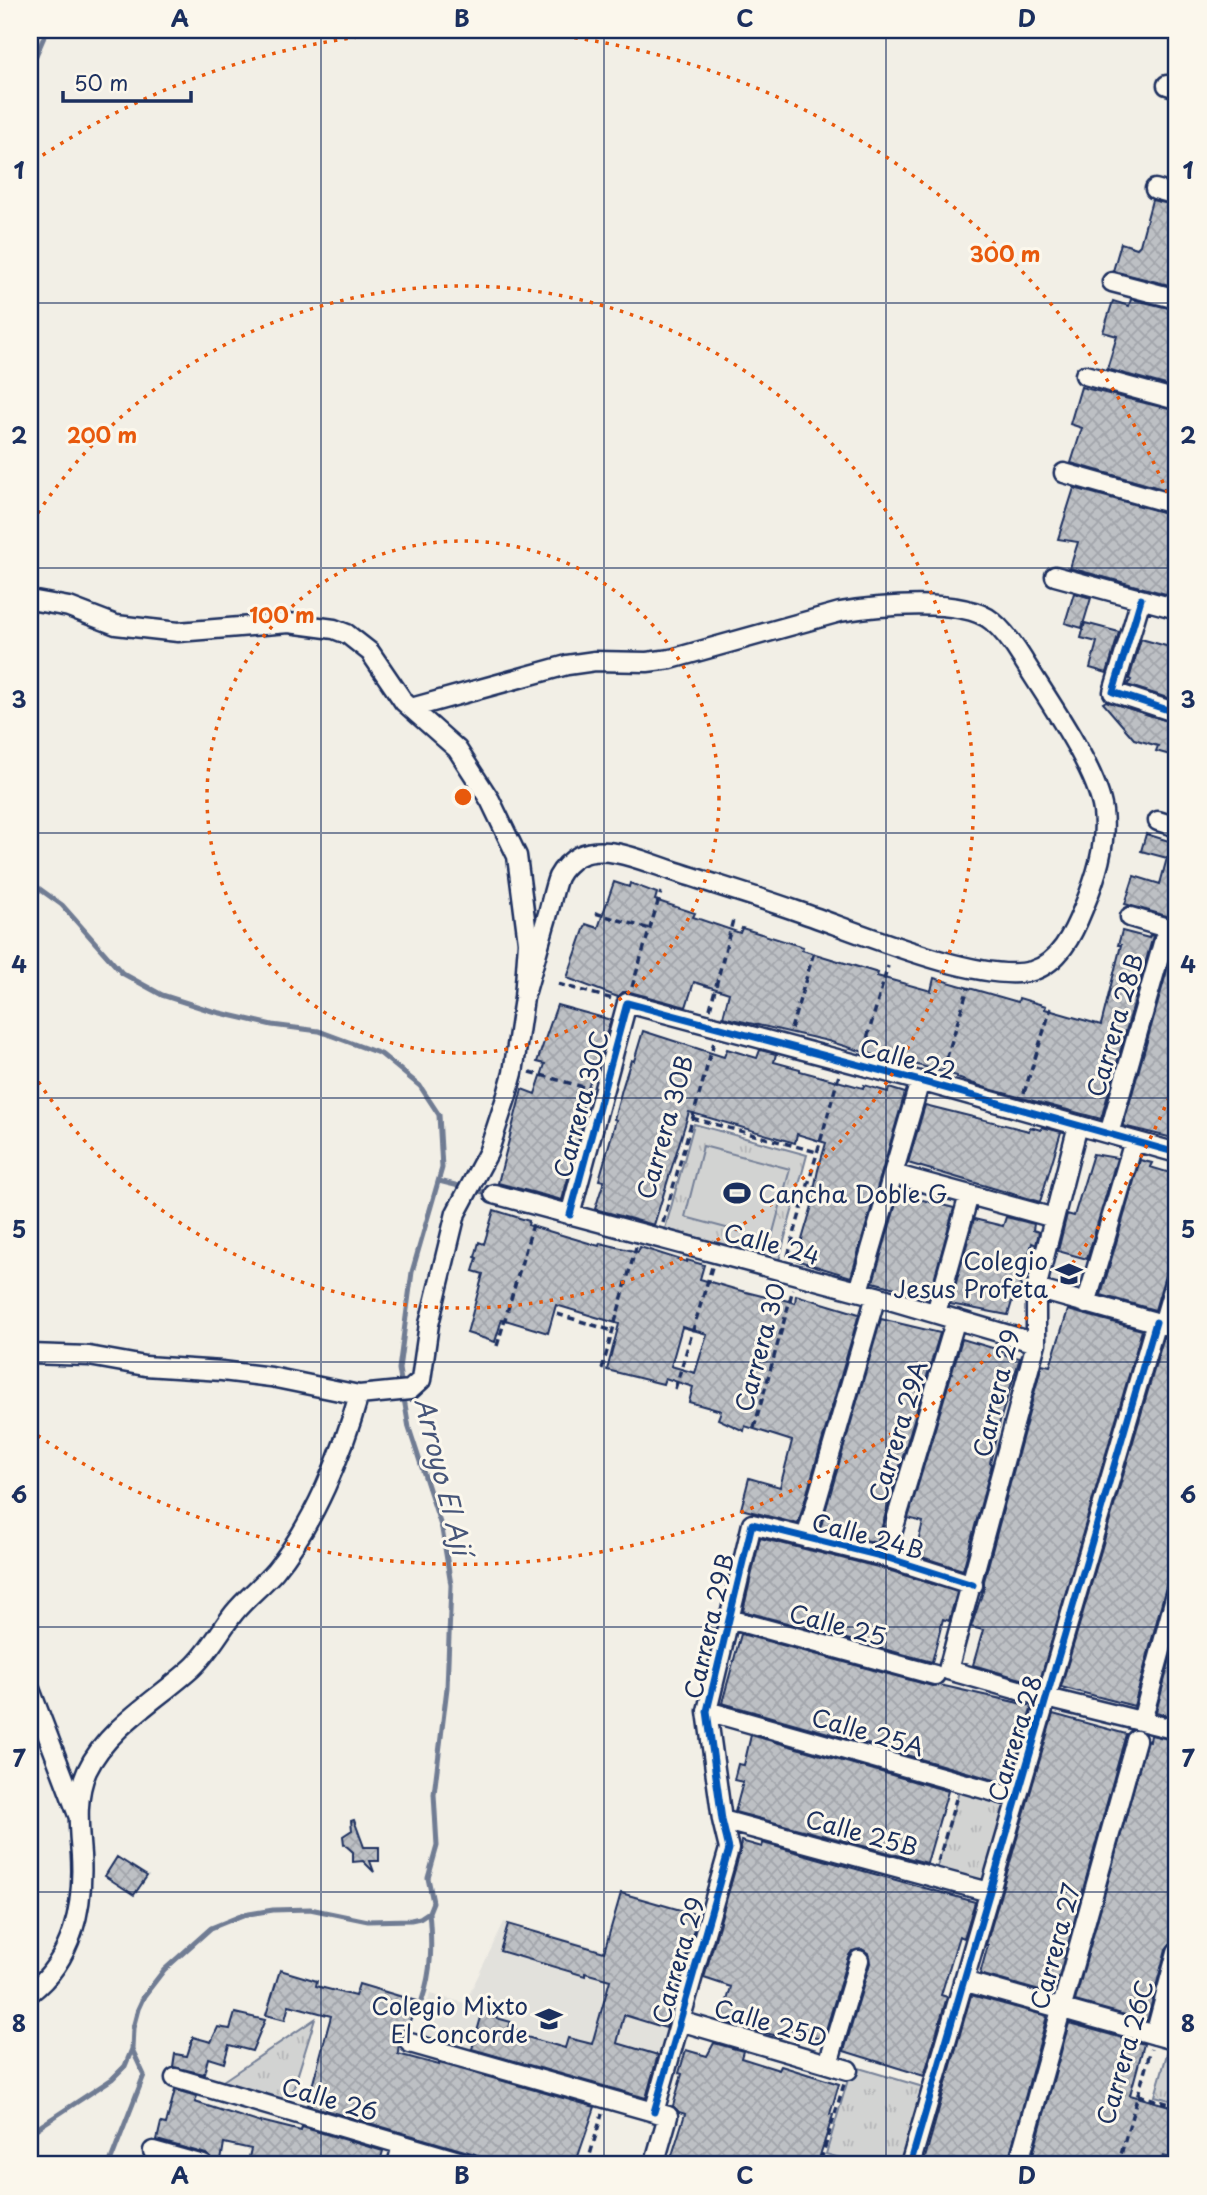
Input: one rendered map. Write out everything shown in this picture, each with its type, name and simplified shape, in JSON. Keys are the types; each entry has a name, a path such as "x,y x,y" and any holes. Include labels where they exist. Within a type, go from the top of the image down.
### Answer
{"street":[{"path":"1155,189 1177,195"},
{"path":"1112,282 1177,299"},
{"path":"1085,375 1177,400"},
{"path":"1064,473 1177,505"},
{"path":"1055,576 1177,609"},
{"path":"1140,599 1113,692 1177,713"},
{"path":"30,600 69,607 116,625 178,632 289,623 334,629 359,641 370,652 404,702 457,749 491,800 517,856 528,942 524,998 513,1073 488,1153 456,1213 429,1324 421,1380 410,1390 359,1395 246,1374 145,1366 89,1356 30,1354"},
{"path":"411,708 566,665 595,661 659,661 840,612 861,608 934,605 974,612 991,619 1013,643 1074,743 1098,795 1103,828 1096,879 1079,920 1060,952 1050,962 1034,970 1016,974 975,970 629,856 592,852 578,856 559,875 524,998"},
{"path":"1158,821 1177,827"},
{"path":"1130,917 1172,930"},
{"name":"Carrera 28B","path":"1109,1134 1172,930"},
{"name":"Calle 22","path":"627,1003 1177,1153"},
{"name":"Carrera 30C","path":"570,1215 627,1003"},
{"path":"806,1538 867,1294 893,1174 920,1081"},
{"name":"Carrera 29","path":"942,1672 973,1585 1036,1343 1036,1289 1078,1125"},
{"path":"1086,1304 1134,1141"},
{"path":"893,1174 1054,1218"},
{"name":"Calle 24","path":"494,1195 867,1294 1036,1343"},
{"path":"936,1313 969,1195"},
{"name":"Carrera 28","path":"910,2165 1016,1798 1166,1325 1177,1276"},
{"path":"1036,1289 1166,1325"},
{"name":"Carrera 29A","path":"885,1558 956,1319"},
{"path":"30,1993 58,1964 74,1929 82,1871 78,1815 86,1773 100,1748 150,1701 193,1667 234,1612 274,1571 294,1544 321,1492 349,1428 359,1395"},
{"name":"Calle 24B","path":"752,1524 885,1558 973,1585"},
{"name":"Carrera 29B","path":"722,1820 707,1712 752,1524"},
{"path":"1142,1721 1177,1590"},
{"name":"Calle 25","path":"729,1619 1177,1730"},
{"path":"30,1689 78,1815"},
{"name":"Calle 25A","path":"707,1712 1016,1798"},
{"name":"Carrera 27","path":"1018,2165 1136,1740"},
{"name":"Carrera 29","path":"654,2165 661,2114 680,2021 729,1849 722,1820"},
{"name":"Calle 25B","path":"722,1820 989,1892"},
{"name":"Carrera 26C","path":"1155,2035 1177,1952"},
{"path":"828,2064 859,1960"},
{"path":"963,1981 1177,2041"},
{"name":"Calle 25D","path":"680,2021 848,2070"},
{"path":"410,2043 661,2114"},
{"name":"Calle 26","path":"175,2078 472,2165"},
{"path":"397,2165 402,2145"},
{"path":"153,2151 203,2165"}],"path":[{"path":"595,913 650,929"},
{"path":"786,1045 814,952"},
{"path":"558,984 627,1003"},
{"path":"939,1086 968,988"},
{"path":"1019,1108 1051,1008"},
{"path":"526,1071 602,1093"},
{"path":"692,1118 817,1152"},
{"path":"675,1389 716,1254"},
{"path":"557,1314 613,1331"},
{"path":"933,1877 961,1782"},
{"path":"821,2160 848,2070"},
{"path":"1138,2095 1177,2106"},
{"path":"587,2165 607,2098"}],"shaded area":[{"name":"Colegio Jesus Profeta","path":"1054,1252 1093,1262 1084,1297 1045,1286"},
{"name":"Colegio Mixto El Concorde","path":"504,1922 687,1972 651,2102 420,2035 430,1994 465,2003"}],"green space":[{"path":"694,1124 807,1155 779,1260 665,1229"},
{"name":"Cancha Doble G","path":"703,1146 790,1169 771,1240 685,1217"},
{"path":"960,1788 1012,1803 986,1888 935,1874"},
{"path":"315,2019 289,2103 217,2085"},
{"path":"1177,2019 1177,2102 1155,2096"},
{"path":"852,2066 923,2087 900,2165 864,2165 826,2154"}],"building":[{"path":"1152,200 1177,206 1177,287 1113,271 1121,243 1137,248 1140,245"},
{"path":"1131,299 1177,310 1177,388 1107,369 1117,336 1103,332 1113,301 1129,306"},
{"path":"1081,387 1177,411 1177,493 1071,463 1082,428 1070,424"},
{"path":"1074,488 1177,516 1177,597 1070,568 1078,542 1058,539"},
{"path":"1074,593 1091,598 1082,628 1065,623"},
{"path":"1085,623 1119,632 1107,673 1090,668 1097,642 1081,638"},
{"path":"1141,639 1177,649 1177,701 1127,685 1131,680 1129,679"},
{"path":"1106,701 1177,724 1177,757 1156,751 1158,746 1134,739 1103,703"},
{"path":"1146,834 1172,842 1173,838 1177,838 1177,919 1125,904 1134,876 1160,884 1167,858 1141,851"},
{"path":"614,882 629,887 630,883 657,893 655,900 695,913 693,917 740,933 742,928 803,947 802,950 878,973 877,976 931,991 934,978 1018,1002 1019,998 1046,1006 1045,1009 1101,1025 1122,931 1149,938 1150,935 1153,936 1101,1119 989,1089 957,1076 907,1062 906,1065 828,1041 723,1017 729,993 694,982 686,1007 630,992 623,992 618,997 567,978 586,924 598,928"},
{"path":"1177,942 1177,1139 1123,1126"},
{"path":"557,1005 611,1020 585,1096 578,1127 582,1128 562,1200 498,1183 522,1089 535,1094 545,1064 537,1062"},
{"path":"643,1031 724,1057 727,1049 757,1058 760,1050 776,1054 774,1062 800,1071 863,1088 864,1085 888,1092 889,1088 905,1093 851,1277 796,1260 814,1199 818,1170 826,1143 797,1134 795,1143 689,1112 654,1225 595,1209 604,1181 599,1180 622,1089"},
{"path":"925,1105 1029,1131 1030,1127 1041,1130 1042,1127 1061,1132 1040,1202 908,1163"},
{"path":"1093,1154 1117,1158 1087,1259 1058,1251 1067,1214 1074,1216"},
{"path":"1140,1160 1152,1163 1150,1167 1177,1175 1177,1265 1166,1272 1155,1310 1101,1295"},
{"path":"899,1194 954,1208 929,1297 873,1282"},
{"path":"494,1210 529,1221 528,1225 599,1246 600,1243 638,1252 640,1247 704,1265 700,1279 738,1290 795,1303 796,1295 859,1314 798,1524 741,1509 749,1478 780,1487 792,1441 745,1426 744,1431 718,1419 721,1411 689,1402 693,1387 665,1378 663,1384 607,1370 619,1324 556,1305 548,1333 502,1319 495,1342 467,1333 483,1274 473,1271 477,1258 475,1257 479,1242 484,1244","holes":["682,1327 707,1334 695,1373 671,1366"]},
{"path":"1006,1217 1034,1224 1033,1230 1039,1232 1036,1245 1032,1243 1020,1289 1016,1288 1008,1315 950,1304 974,1219 1003,1226"},
{"path":"1068,1310 1142,1330 1039,1684 973,1665 983,1630 971,1627 984,1588 1042,1364 1050,1366"},
{"path":"881,1319 940,1333 877,1543 820,1529"},
{"path":"1164,1336 1177,1339 1177,1579 1169,1582 1166,1587 1134,1706 1061,1687"},
{"path":"962,1339 1020,1358 1001,1417 990,1463 992,1464 963,1570 915,1555 923,1522 908,1518"},
{"path":"760,1538 882,1568 957,1592 949,1621 943,1619 932,1662 743,1611"},
{"path":"1177,1633 1177,1718 1156,1712"},
{"path":"741,1634 932,1686 940,1685 1032,1706 1009,1784 722,1703"},
{"path":"1053,1714 1126,1734 1054,1995 980,1974"},
{"path":"751,1735 948,1791 927,1863 735,1812 743,1782 734,1780 738,1764 744,1765"},
{"path":"1151,1735 1177,1741 1177,1922 1172,1942 1166,1949 1147,2021 1075,2001 1147,1740 1150,1741"},
{"path":"354,1820 364,1847 379,1847 379,1861 370,1861 374,1872 363,1861 353,1862 353,1852 344,1844 343,1836 352,1830 351,1821"},
{"path":"741,1841 762,1847 763,1843 975,1902 964,1938 959,1936 941,1995 947,1997 924,2076 844,2051 870,1963 868,1953 862,1949 852,1951 848,1957 823,2040 784,2028 781,2037 721,2021 731,1987 704,1978"},
{"path":"117,1857 147,1876 134,1895 105,1876"},
{"path":"621,1893 698,1915 666,2028 624,2015 617,2043 658,2055 646,2098 472,2049 482,2014 511,2022 509,2028 524,2032 523,2036 565,2048 568,2038 592,2044 610,1980 585,1973 585,1976 500,1951 508,1924 604,1952"},
{"path":"280,1970 317,1981 316,1986 355,1996 359,1984 416,2001 408,2028 405,2027 399,2039 398,2054 595,2107 575,2165 485,2165 487,2161 475,2154 307,2105 331,2016 289,2005 285,2020 266,2015"},
{"path":"971,1995 1047,2016 1007,2165 923,2165"},
{"path":"235,2013 265,2020 252,2051 229,2045 224,2063 208,2058 204,2074 173,2067 175,2054 187,2056 193,2037 211,2042 218,2027 230,2029"},
{"path":"1069,2023 1144,2044 1130,2095 1177,2108 1175,2159 1163,2156 1160,2165 1030,2165"},
{"path":"714,2043 743,2051 741,2058 779,2070 781,2066 839,2084 830,2114 833,2115 817,2165 669,2165 685,2114 673,2106 686,2050 707,2056"},
{"path":"175,2090 197,2096 195,2102 261,2123 301,2131 302,2127 383,2151 379,2165 298,2165 276,2160 275,2165 247,2165 251,2149 224,2143 221,2161 157,2140 161,2123 166,2124"}],"waterway":[{"name":"Arroyo El Ají","path":"30,69 47,30"},
{"name":"Arroyo El Ají","path":"30,882 62,905 122,973 162,995 212,1011 272,1025 319,1031 381,1054 420,1086 439,1115 442,1168 412,1272 399,1369 409,1428 442,1529 451,1585 447,1688 434,1794 437,1846 428,1878 433,1902 429,1912 411,1920 368,1921 310,1909 273,1910 243,1915 211,1928 164,1970 144,1996 138,2009 133,2028 132,2049 125,2066 112,2079 30,2133"},
{"path":"439,1181 491,1194"},
{"path":"422,2000 430,1957 429,1912"},
{"path":"109,2165 144,2075 132,2049"}],"cycle path":[{"path":"1141,599 1113,692 1177,713"},
{"path":"570,1215 627,1003 1177,1153"},
{"path":"910,2165 1156,1322"},
{"path":"654,2112 729,1849 722,1820 707,1711 752,1524 885,1557 973,1585"}],"place":[{"name":"Cancha Doble G","path":"737,1193"},
{"name":"Colegio Jesus Profeta","path":"1069,1274"},
{"name":"Colegio Mixto El Concorde","path":"549,2019"}]}
